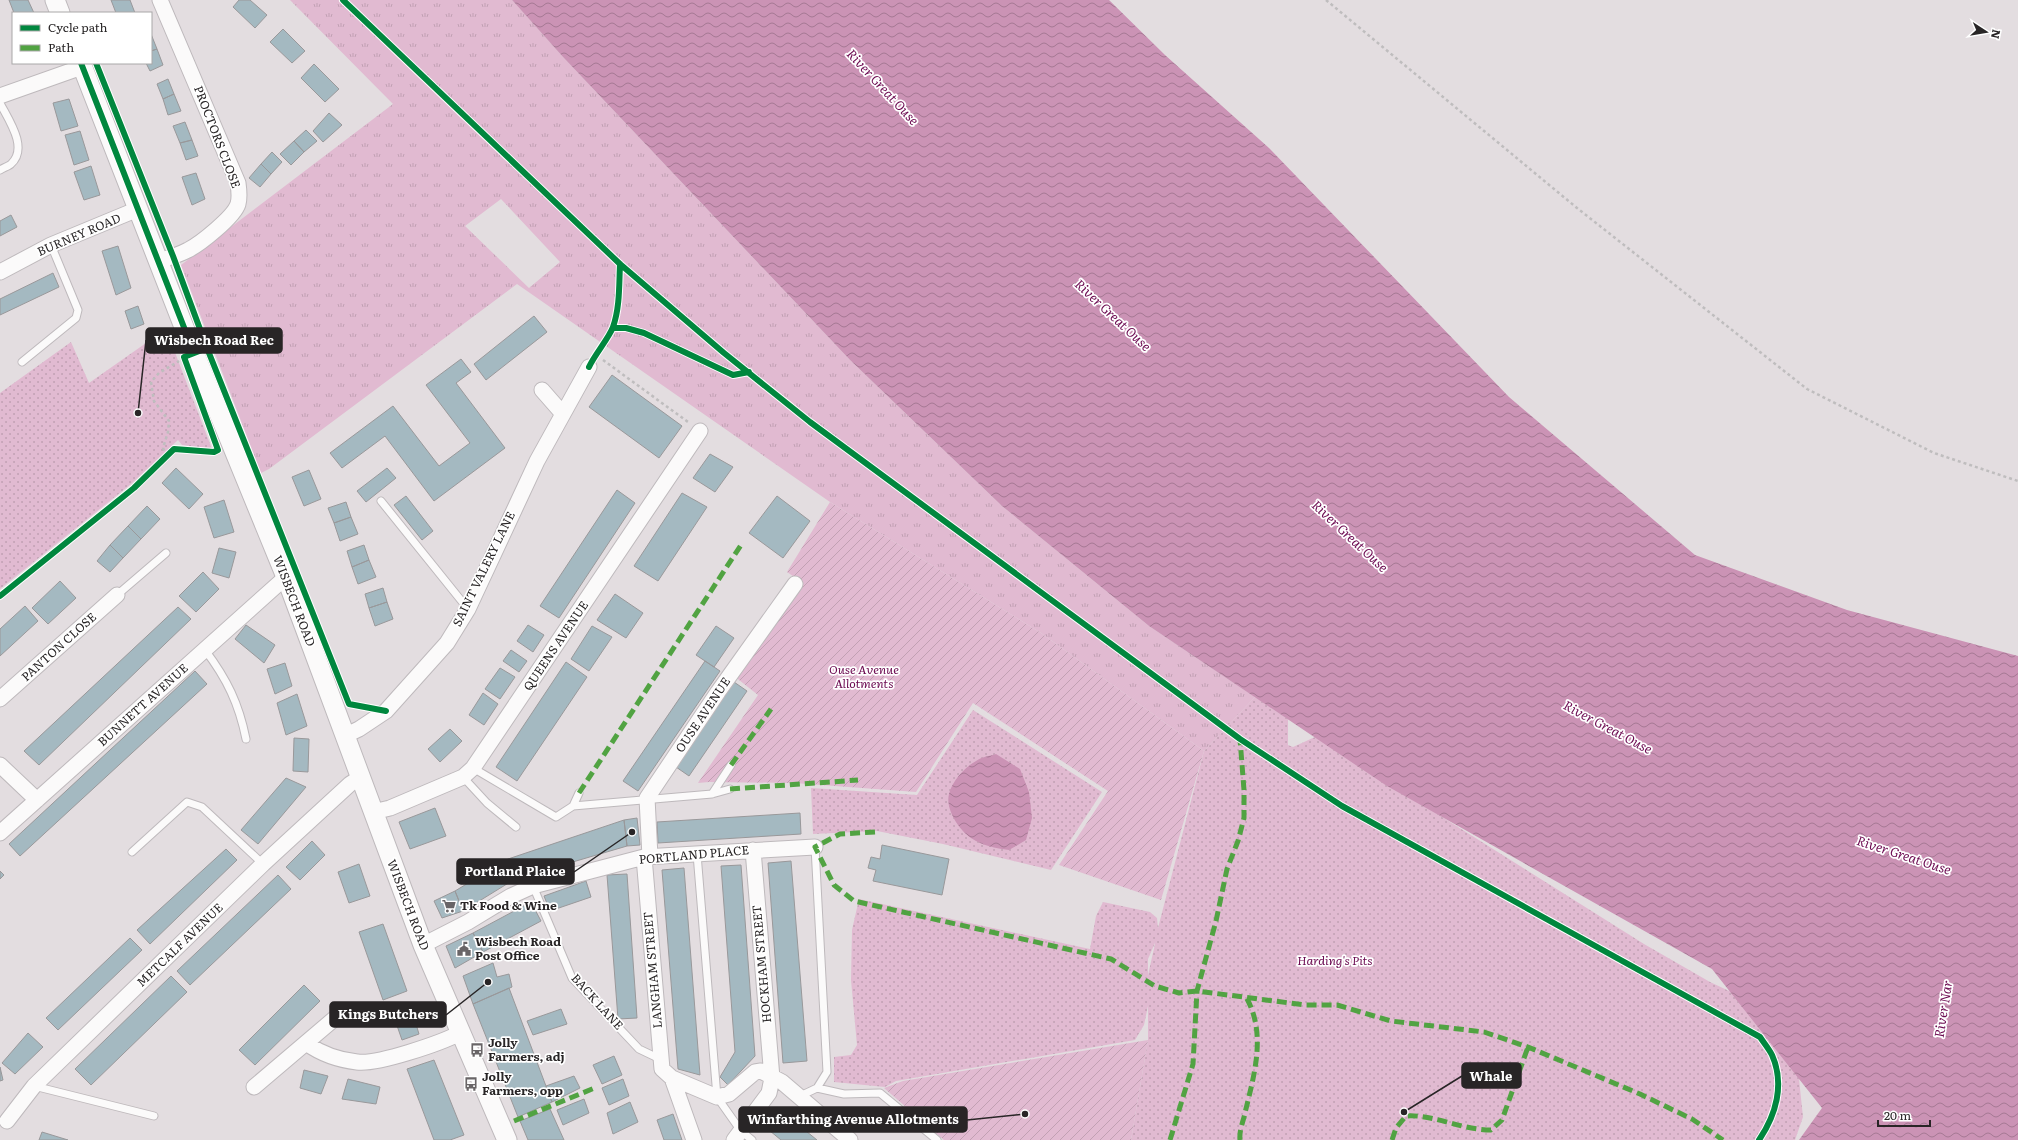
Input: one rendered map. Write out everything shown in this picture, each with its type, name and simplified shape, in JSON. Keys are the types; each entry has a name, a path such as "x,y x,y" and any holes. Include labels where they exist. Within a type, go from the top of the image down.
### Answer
{"street":[{"path":"55,0 60,12"},
{"name":"PROCTORS CLOSE","path":"158,261 189,250 232,216 238,206 239,197 238,183 160,0"},
{"path":"0,96 81,65"},
{"name":"WISBECH ROAD","path":"81,65 158,261 189,359 286,577 423,945 507,1140"},
{"name":"BURNEY ROAD","path":"0,272 51,245 138,209"},
{"name":"SAINT VALERY LANE","path":"344,736 359,729 386,711 447,642 468,609 537,461 589,367"},
{"path":"542,390 564,414"},
{"name":"QUEENS AVENUE","path":"468,772 700,431"},
{"name":"BUNNETT AVENUE","path":"0,833 286,577"},
{"name":"OUSE AVENUE","path":"647,798 718,692 795,584"},
{"name":"PANTON CLOSE","path":"0,699 117,595"},
{"path":"0,765 37,800"},
{"path":"373,812 390,808 468,772"},
{"name":"METCALF AVENUE","path":"8,1121 34,1086 263,864 350,784 361,777"},
{"path":"647,798 647,857"},
{"name":"PORTLAND PLACE","path":"423,945 468,922 511,896 533,886 647,857 815,847"},
{"name":"HOCKHAM STREET","path":"753,850 772,1078"},
{"name":"LANGHAM STREET","path":"647,857 660,1059 662,1070 672,1078"},
{"path":"254,1087 334,1019"},
{"path":"306,1043 318,1052 357,1062 372,1062 443,1041 460,1033"},
{"path":"672,1078 717,1098 729,1094 755,1072 761,1071 782,1082 850,1140"},
{"path":"672,1078 694,1140"},
{"path":"742,1137 769,1093 772,1078"}],"lane":[{"path":"0,103 17,139 18,153 11,164 0,170"},
{"path":"22,362 76,318 78,310 51,245"},
{"path":"381,501 468,609"},
{"path":"117,595 166,553"},
{"path":"205,650 223,674 241,716 246,739"},
{"path":"712,794 731,765"},
{"path":"468,772 556,816 573,806 647,798 712,794 730,789"},
{"path":"468,772 487,803 516,827"},
{"path":"573,806 579,794"},
{"path":"132,852 187,802 202,807 263,864"},
{"path":"798,1097 817,1088 827,1072 815,847"},
{"path":"697,854 717,1098 742,1137"},
{"name":"BACK LANE","path":"533,886 572,978 639,1049 660,1059"},
{"path":"34,1086 154,1116"},
{"path":"817,1088 844,1094 880,1093 937,1140"}],"path":[{"path":"1326,0 1577,208 1807,389 1934,453 2018,481"},
{"path":"589,367 595,353 700,431"},
{"path":"167,456 163,448 168,432 169,420 154,401 151,382 159,372 189,359"},
{"path":"162,461 174,449"}],"green space":[{"path":"290,0 512,0 563,57 850,360 1002,506 1149,626 1255,697 1204,751 1041,633 830,502 517,284 269,469 261,473 181,265 393,104","holes":["501,199 560,262 529,288 465,226"]},
{"path":"166,329 212,449 182,445 178,440 131,484 0,589 0,393 71,342 89,383"},
{"name":"Ouse Avenue Allotments","path":"830,502 1041,633 1204,751 1161,900 1059,865 1108,791 973,703 916,792 794,783 698,783 758,695 734,676 803,583 787,572"},
{"name":"Harding's Pits","path":"1255,697 1288,719 1288,745 1293,747 1315,737 1644,944 1710,982 1761,1006 1797,1060 1803,1117 1795,1140 1131,1140 1148,1040 1148,1006 1144,1025 1135,1040 896,1081 885,1087 834,1082 834,1057 851,1055 857,1045 851,980 852,930 859,899 1090,949 1096,916 1103,902 1150,912 1157,918 1158,928 1204,751","holes":["1155,943 1148,975 1148,959"]},
{"path":"973,710 1102,792 1051,870 943,844 877,831 813,834 811,788 917,795"},
{"path":"1148,1040 1131,1140 944,1140 884,1088 903,1081"}],"water":[{"path":"512,0 1109,0 1165,55 1269,148 1509,397 1695,555 1847,610 2018,656 2018,1140 1799,1140 1822,1108 1712,969 1387,786 1149,626 1002,506 850,360 563,57"},
{"path":"996,754 1020,769 1029,792 1032,818 1026,840 1009,850 985,845 966,834 954,819 948,800 953,784 968,767 978,760"}],"building":[{"path":"9,0 28,0 34,12 14,12"},
{"path":"111,0 130,0 135,12 116,12"},
{"path":"239,0 250,0 267,15 255,28 233,7"},
{"path":"283,29 305,51 292,63 270,42"},
{"path":"152,36 157,49 152,51"},
{"path":"157,49 163,65 150,71 146,64 152,64 152,51"},
{"path":"314,64 339,89 325,102 301,78"},
{"path":"168,79 174,94 163,99 157,84"},
{"path":"174,94 181,111 168,115 163,99"},
{"path":"69,99 78,126 61,131 53,103"},
{"path":"329,113 342,125 323,142 313,131"},
{"path":"185,122 192,140 180,143 173,126"},
{"path":"306,130 317,141 304,152 294,141"},
{"path":"80,131 89,160 74,165 65,135"},
{"path":"192,140 198,156 186,160 180,143"},
{"path":"294,141 304,152 291,165 280,154"},
{"path":"272,152 282,162 271,174 261,164"},
{"path":"261,164 271,174 260,187 249,178"},
{"path":"91,166 100,195 84,200 74,172"},
{"path":"196,173 205,199 192,205 182,177"},
{"path":"11,215 17,227 0,236 0,221"},
{"path":"118,246 131,288 116,295 102,251"},
{"path":"53,273 59,287 0,315 0,299"},
{"path":"138,306 144,324 131,329 125,311"},
{"path":"534,316 547,332 486,380 474,364"},
{"path":"461,359 471,372 456,383 505,448 434,501 385,436 342,468 330,453 393,406 439,466 470,443 426,385"},
{"path":"612,375 682,426 659,458 589,407"},
{"path":"710,454 733,467 715,492 693,478"},
{"path":"176,468 203,494 189,509 162,483"},
{"path":"387,468 396,478 366,502 357,491"},
{"path":"309,470 321,499 304,506 292,477"},
{"path":"617,490 635,503 559,618 540,606"},
{"path":"682,493 707,507 658,581 634,566"},
{"path":"406,496 433,531 422,540 394,505"},
{"path":"777,496 810,521 783,558 749,533"},
{"path":"224,500 234,532 214,538 204,507"},
{"path":"346,502 351,517 334,523 328,508"},
{"path":"147,506 160,519 141,539 128,526"},
{"path":"351,517 358,534 340,541 334,523"},
{"path":"128,526 141,539 123,558 110,545"},
{"path":"110,545 123,558 110,572 97,561"},
{"path":"364,545 369,560 352,567 347,551"},
{"path":"219,548 236,552 229,578 212,573"},
{"path":"369,560 376,577 358,584 352,567"},
{"path":"203,572 219,589 196,612 179,596"},
{"path":"60,581 76,598 48,624 32,608"},
{"path":"383,588 387,602 369,608 365,594"},
{"path":"615,594 643,613 626,638 597,620"},
{"path":"387,602 393,619 375,626 369,608"},
{"path":"25,606 38,621 0,656 0,629"},
{"path":"178,607 191,619 39,765 24,751"},
{"path":"246,625 275,645 264,663 235,639"},
{"path":"528,625 544,635 533,652 517,641"},
{"path":"592,626 612,637 589,671 571,659"},
{"path":"716,626 734,638 714,667 696,655"},
{"path":"511,650 527,661 519,672 503,661"},
{"path":"705,661 720,671 638,791 623,781"},
{"path":"566,662 587,677 517,781 496,767"},
{"path":"285,663 292,686 275,694 267,669"},
{"path":"500,668 515,677 500,699 485,689"},
{"path":"195,671 207,684 20,856 9,844"},
{"path":"734,682 747,691 689,776 676,767"},
{"path":"483,693 498,704 484,725 469,715"},
{"path":"297,694 307,726 286,735 277,703"},
{"path":"450,729 462,741 440,762 428,749"},
{"path":"294,738 309,739 308,772 293,771"},
{"path":"286,778 306,787 258,844 241,830"},
{"path":"435,808 446,836 410,849 399,822"},
{"path":"800,813 801,834 658,843 657,822"},
{"path":"637,818 640,845 627,846 624,820"},
{"path":"624,820 627,846 515,879 463,911 455,891 508,859"},
{"path":"312,841 325,855 300,880 286,867"},
{"path":"882,845 949,859 942,895 873,881 876,870 868,868 871,857 880,859"},
{"path":"226,849 237,860 150,944 137,930"},
{"path":"791,861 807,1061 783,1063 768,863"},
{"path":"359,864 370,896 349,903 338,872"},
{"path":"741,865 755,1056 728,1085 720,1077 735,1052 721,866"},
{"path":"684,868 700,1075 678,1069 662,870"},
{"path":"0,871 4,875 0,879"},
{"path":"627,874 637,1018 618,1019 607,875"},
{"path":"278,875 291,889 190,985 177,971"},
{"path":"586,881 591,897 550,911 544,896"},
{"name":"Tk Food & Wine","path":"455,891 463,911 442,918 434,901"},
{"path":"531,902 541,921 483,952 473,933"},
{"path":"383,924 407,991 383,1000 359,932"},
{"name":"Wisbech Road Post Office","path":"473,933 483,952 455,968 446,946"},
{"path":"130,938 142,950 58,1030 46,1018"},
{"path":"493,963 497,977 509,974 512,987 473,1004 463,976"},
{"path":"171,976 187,992 91,1085 75,1069"},
{"path":"304,985 320,1001 255,1065 239,1050"},
{"path":"509,988 552,1102 518,1117 473,1004"},
{"path":"561,1009 567,1024 533,1035 527,1021"},
{"path":"412,1011 419,1034 402,1040 394,1017"},
{"path":"28,1033 43,1047 15,1074 2,1063"},
{"path":"614,1056 622,1075 602,1084 593,1065"},
{"path":"434,1060 464,1135 450,1140 434,1140 407,1069"},
{"path":"0,1067 3,1080 0,1081"},
{"path":"304,1070 328,1076 321,1094 300,1088"},
{"path":"574,1076 580,1088 552,1102 546,1086"},
{"path":"348,1079 380,1087 376,1104 342,1099"},
{"path":"623,1079 629,1096 609,1105 602,1088"},
{"path":"584,1099 589,1113 563,1125 557,1110"},
{"path":"630,1102 638,1122 613,1134 607,1113"},
{"path":"550,1109 564,1140 528,1140 520,1121"},
{"path":"779,1109 817,1140 781,1140 764,1126"},
{"path":"673,1114 682,1140 664,1140 657,1120"},
{"path":"42,1132 68,1140 39,1140"}],"marked path":[{"path":"579,793 741,545"},
{"path":"731,765 771,709"},
{"path":"1170,1140 1193,1064 1197,991 1216,921 1227,869 1238,841 1244,818 1244,790 1240,739"},
{"path":"730,789 858,780"},
{"path":"875,832 840,834 815,847 834,885 854,901 1111,959 1155,986 1179,993 1197,991 1305,1005 1337,1005 1391,1021 1484,1032 1528,1047 1640,1094 1692,1119 1723,1140"},
{"path":"1240,1140 1257,1055 1256,1025 1246,997"},
{"path":"1392,1140 1396,1128 1406,1116 1427,1117 1469,1128 1491,1130 1502,1120 1528,1047"},
{"path":"514,1121 597,1087"}],"cycle path":[{"path":"343,0 620,264 724,353 810,422 1240,739 1342,806 1760,1037 1772,1055 1776,1066 1778,1088 1774,1110 1759,1140"},
{"path":"81,64 194,353"},
{"path":"96,64 173,256 207,348 349,704 386,711"},
{"path":"589,367 613,327 618,304 620,264"},
{"path":"613,328 626,328 644,333 733,375 749,372"},
{"path":"0,596 134,488 174,449 214,452 218,450 184,357 207,348"}],"place":[{"name":"Wisbech Road Rec","path":"138,413"},
{"name":"Portland Plaice","path":"632,832"},
{"name":"Tk Food & Wine","path":"449,906"},
{"name":"Wisbech Road Post Office","path":"464,949"},
{"name":"Kings Butchers","path":"488,982"},
{"name":"Jolly Farmers, adj","path":"477,1050"},
{"name":"Jolly Farmers, opp","path":"471,1084"},
{"name":"Whale","path":"1404,1112"},
{"name":"Winfarthing Avenue Allotments","path":"1025,1114"}],"water label":[{"name":"River Great Ouse","path":"883,87"},
{"name":"River Great Ouse","path":"1113,315"},
{"name":"River Great Ouse","path":"1350,536"},
{"name":"River Great Ouse","path":"1608,727"},
{"name":"River Great Ouse","path":"1904,855"},
{"name":"River Nar","path":"1943,1009"}]}
